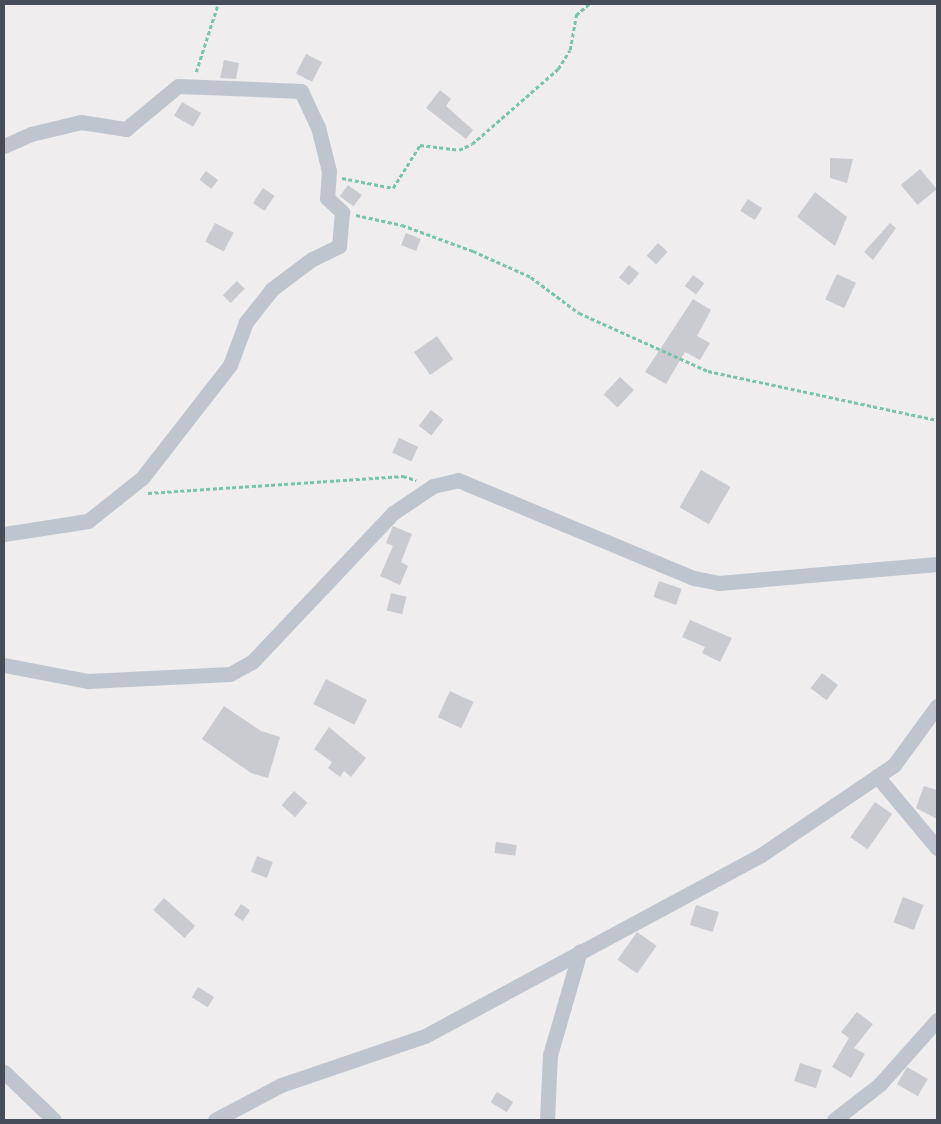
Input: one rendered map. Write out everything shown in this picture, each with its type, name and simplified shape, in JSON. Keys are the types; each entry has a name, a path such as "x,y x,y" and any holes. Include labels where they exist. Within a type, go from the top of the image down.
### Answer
{"street":[{"path":"4,146 31,134 81,122 126,129 178,86 301,91 318,127 328,175 327,198 342,212 340,246 312,259 272,289 246,322 230,365 142,478 88,521 4,534"},
{"path":"4,665 88,681 230,674 252,662 393,513 433,486 458,480 694,578 719,583 937,564"},
{"path":"215,1120 281,1085 425,1036 761,855 894,765 937,706"},
{"path":"877,776 937,848"},
{"path":"547,1120 550,1055 580,951"},
{"path":"834,1120 880,1084 937,1020"},
{"path":"4,1072 54,1120"}],"path":[{"path":"190,87 216,19 218,4"},
{"path":"328,175 393,188 420,145 459,150 472,144 558,69 570,50 576,15 589,4"},
{"path":"342,212 402,225 473,251 531,277 579,312 708,371 937,420"},
{"path":"122,494 403,476 433,486"}],"building":[{"path":"306,54 322,62 312,82 296,74"},
{"path":"224,60 239,63 236,79 220,78"},
{"path":"440,90 451,99 446,106 473,130 466,139 426,108"},
{"path":"182,102 201,113 193,127 174,116"},
{"path":"830,158 853,159 847,183 830,178"},
{"path":"920,169 937,189 918,205 901,185"},
{"path":"206,171 218,180 211,189 199,180"},
{"path":"348,185 362,195 354,206 340,196"},
{"path":"263,188 275,196 265,211 253,203"},
{"path":"815,192 847,217 835,246 797,217"},
{"path":"748,199 762,208 755,220 740,211"},
{"path":"215,223 234,233 224,251 205,242"},
{"path":"890,223 896,228 873,260 864,252"},
{"path":"406,233 421,239 416,251 401,245"},
{"path":"658,243 668,252 656,264 647,256"},
{"path":"629,265 639,273 629,286 619,277"},
{"path":"837,274 856,283 844,308 825,299"},
{"path":"693,275 704,283 696,295 685,286"},
{"path":"237,281 245,289 231,303 223,295"},
{"path":"693,299 711,310 697,336 710,343 700,360 685,352 666,384 645,372"},
{"path":"437,336 453,359 430,375 414,352"},
{"path":"620,377 634,390 618,408 604,395"},
{"path":"431,410 444,420 431,436 419,426"},
{"path":"399,438 418,447 411,461 392,453"},
{"path":"701,470 730,487 709,524 680,507"},
{"path":"393,526 412,534 401,562 408,566 400,585 380,576 393,546 386,543"},
{"path":"659,581 682,589 676,605 653,597"},
{"path":"391,593 407,597 402,614 387,610"},
{"path":"690,620 732,638 720,662 702,653 705,647 682,637"},
{"path":"822,673 838,685 827,700 811,688"},
{"path":"326,679 367,700 354,725 313,704"},
{"path":"450,691 474,702 461,728 438,717"},
{"path":"224,706 261,731 280,737 268,778 251,773 202,739"},
{"path":"329,727 366,758 351,777 344,771 340,777 328,768 332,762 314,749"},
{"path":"924,786 937,790 937,819 916,808"},
{"path":"294,791 308,803 295,817 282,805"},
{"path":"875,802 892,814 868,849 850,837"},
{"path":"496,842 517,845 515,856 494,853"},
{"path":"257,856 273,862 267,878 251,872"},
{"path":"903,897 924,905 914,930 893,922"},
{"path":"164,898 195,926 185,938 153,910"},
{"path":"241,904 250,910 243,921 234,915"},
{"path":"696,905 719,912 713,932 690,925"},
{"path":"637,932 657,946 637,974 617,960"},
{"path":"198,987 214,997 208,1007 192,997"},
{"path":"857,1012 873,1024 854,1048 865,1054 851,1078 832,1067 849,1038 841,1032"},
{"path":"800,1063 822,1070 816,1088 794,1081"},
{"path":"907,1067 928,1079 918,1096 897,1084"},
{"path":"497,1092 513,1102 507,1112 491,1102"}]}
